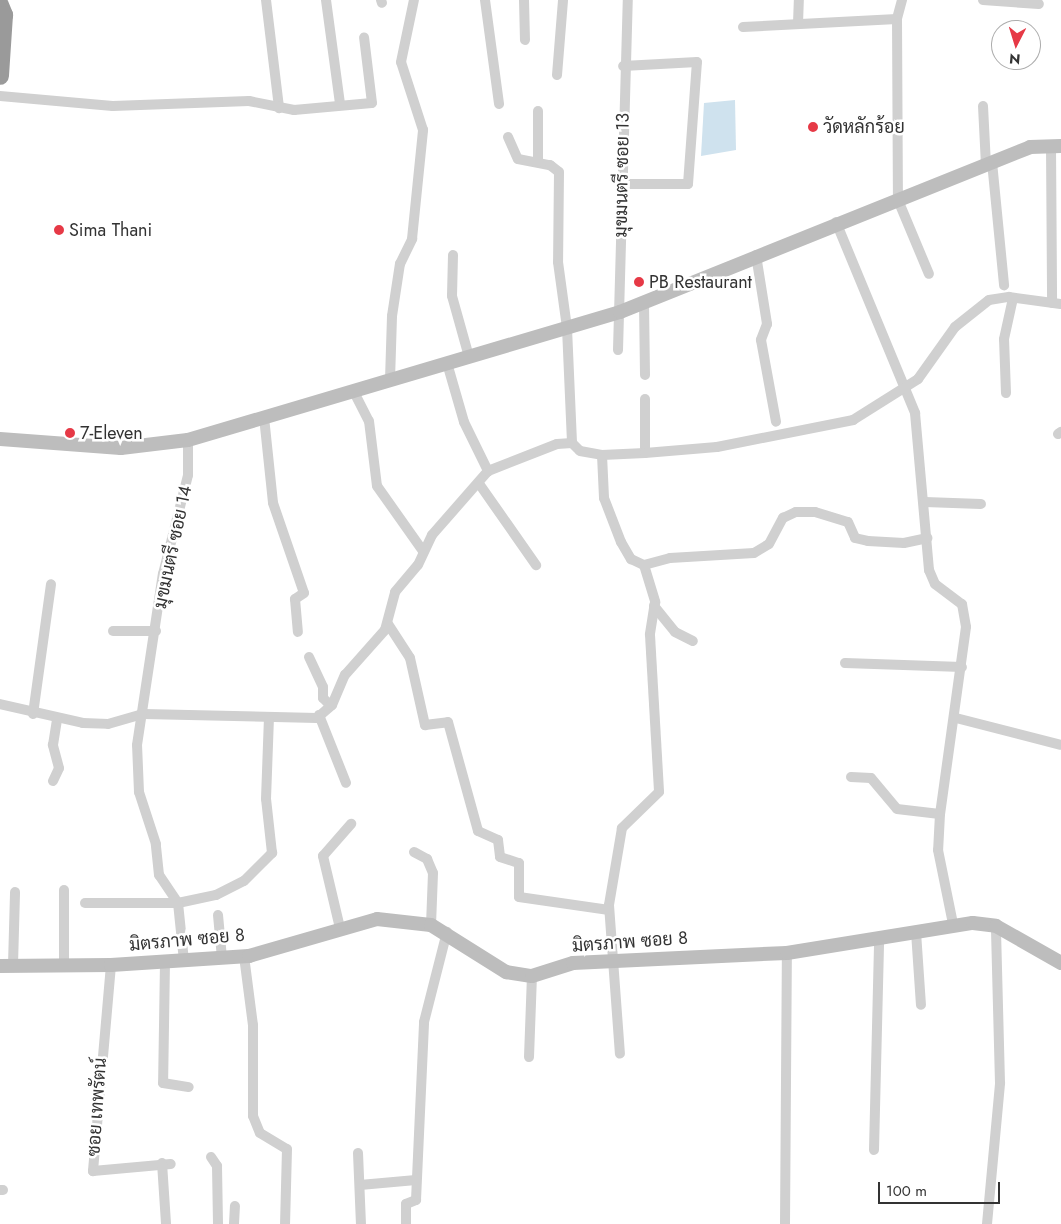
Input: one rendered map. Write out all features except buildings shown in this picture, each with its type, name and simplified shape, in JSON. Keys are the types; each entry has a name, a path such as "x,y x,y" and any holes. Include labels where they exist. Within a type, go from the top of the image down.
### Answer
{"highway":[{"path":"0,5 4,15 0,76"}],"street":[{"path":"266,0 279,108"},
{"path":"326,0 340,104"},
{"path":"390,380 392,316 400,264 412,239 422,139 401,62 414,0"},
{"path":"485,0 499,104"},
{"path":"524,0 525,40"},
{"path":"558,75 563,0"},
{"name":"มุขมนตรี ซอย 13","path":"618,350 623,66 628,0"},
{"path":"798,24 799,0"},
{"path":"902,0 897,19 898,200 929,274"},
{"path":"983,0 1039,4"},
{"path":"743,27 897,19"},
{"path":"0,96 113,106 249,101 294,110 340,104 372,103 364,37"},
{"path":"622,184 688,184 697,62 623,66"},
{"path":"983,106 1004,285"},
{"path":"538,112 538,162"},
{"path":"0,439 121,448 188,440 264,417 355,394 390,380 567,328 620,312 836,222 898,200 1030,147 1056,146 1057,304 1013,298 988,300 955,327 930,367 905,390 853,420 717,447 602,455 580,451 572,443 567,328 558,262 559,172 538,162 518,160 508,136"},
{"path":"836,222 915,413 927,538 935,584 962,604 966,627 956,718 940,814 938,850 953,924"},
{"path":"453,255 452,296 468,357"},
{"path":"756,256 767,324 761,340 776,422"},
{"path":"1006,393 1004,339 1013,298"},
{"path":"644,303 645,375"},
{"path":"447,363 464,422 488,471"},
{"path":"355,394 369,421 377,486 423,550"},
{"path":"645,399 645,453"},
{"path":"264,417 273,503 304,593 295,599 298,632"},
{"name":"มุขมนตรี ซอย 14","path":"178,903 159,875 156,844 139,792 137,745 144,714 163,574 188,475 188,440"},
{"path":"0,704 57,720 108,724 144,714 269,718 319,715 331,706 345,675 388,624 395,592 418,565 423,550 432,535 480,485 488,471 572,443"},
{"path":"602,455 604,498 621,542 631,559 644,565 670,558 754,553 769,544 783,518 796,512 815,512 848,522 855,538 868,541 904,543 927,538"},
{"path":"480,485 536,565"},
{"path":"925,502 981,504"},
{"path":"620,1054 616,958 609,910 622,828 658,792 650,635 654,606 644,565"},
{"path":"33,714 51,584"},
{"path":"654,606 675,632 693,641"},
{"path":"388,624 410,658 425,725 448,722 478,831 498,840 500,857 519,864 519,897 609,910"},
{"path":"113,631 156,631"},
{"path":"309,657 323,687 323,698 331,706"},
{"path":"845,663 962,667"},
{"path":"319,715 346,783"},
{"path":"84,903 178,903 216,895 244,881 272,853 266,800 269,718"},
{"path":"956,718 1061,745"},
{"path":"53,781 59,768 53,745 57,720"},
{"path":"851,776 871,778 897,809 940,814"},
{"path":"340,928 323,856 351,824"},
{"path":"414,852 427,859 434,873 432,924"},
{"path":"64,890 64,966"},
{"path":"6,966 15,892"},
{"path":"178,903 184,961"},
{"path":"218,915 222,958"},
{"name":"มิตรภาพ ซอย 8","path":"6,966 111,965 244,956 377,919 432,924 506,972 532,976 573,963 616,958 787,953 879,939 953,924 996,926 1061,963"},
{"path":"988,1224 1000,1083 996,926"},
{"path":"406,1224 406,1204 416,1200 424,1022 447,932"},
{"path":"916,932 921,1004"},
{"path":"874,1150 879,939"},
{"path":"785,1224 787,953"},
{"path":"244,956 253,1025 253,1116 260,1133 287,1149 285,1224"},
{"path":"165,962 163,1083 189,1087"},
{"name":"ซอย เทพรัตน์","path":"111,965 93,1171 167,1164 166,1224"},
{"path":"529,1057 532,976"},
{"path":"358,1153 361,1224"},
{"path":"210,1157 217,1166 218,1224"},
{"path":"360,1185 416,1180"},
{"path":"234,1224 235,1206"}],"water":[{"path":"735,100 736,150 701,156 704,103"}],"place":[{"name":"วัดหลักร้อย","path":"813,127"},
{"name":"Sima Thani","path":"59,230"},
{"name":"PB Restaurant","path":"639,282"},
{"name":"7-Eleven","path":"70,433"}]}
